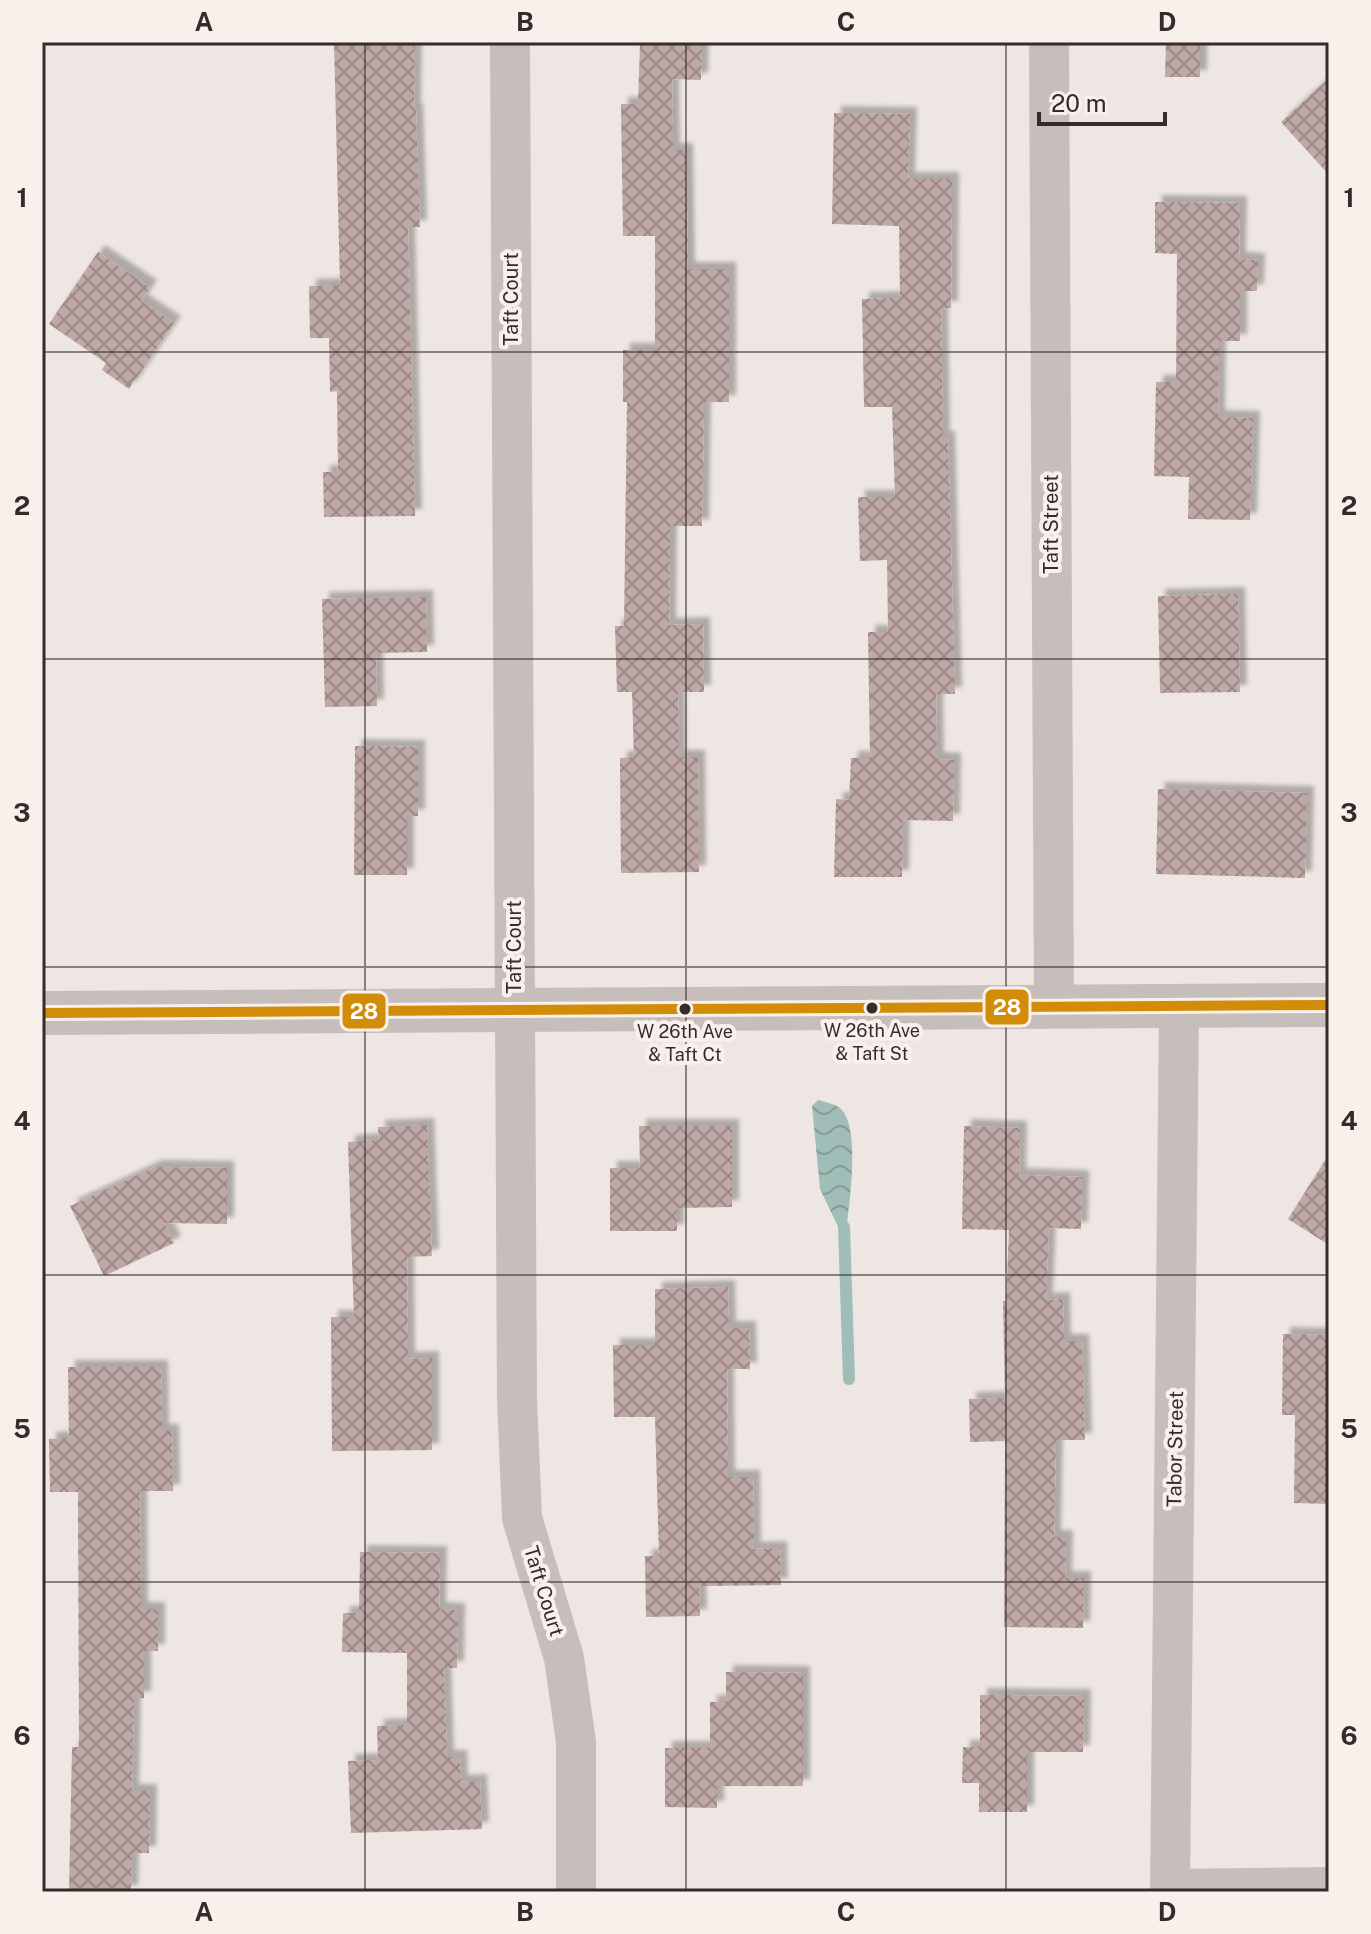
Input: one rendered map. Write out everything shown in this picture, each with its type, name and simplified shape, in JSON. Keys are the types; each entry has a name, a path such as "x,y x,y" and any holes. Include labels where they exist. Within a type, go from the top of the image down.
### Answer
{"street":[{"name":"Taft Court","path":"510,42 517,1399 522,1518 564,1658 576,1742 576,1892"},
{"name":"Taft Street","path":"1049,42 1054,1006"},
{"path":"42,1013 1329,1005"},
{"name":"Tabor Street","path":"1170,1890 1179,1006"},
{"path":"1170,1890 1329,1887"}],"water":[{"path":"818,1100 841,1109 851,1135 851,1192 845,1241 820,1189 812,1106"}],"building":[{"path":"334,42 415,42 414,110 420,227 408,227 415,516 324,517 323,472 338,472 337,391 330,392 329,338 310,338 309,286 340,285"},
{"path":"640,42 702,42 701,80 672,79 673,150 686,150 688,269 729,269 729,402 704,402 702,526 670,526 669,625 703,624 704,692 678,692 679,757 698,757 699,872 621,873 620,758 634,757 632,692 617,692 615,626 624,626 627,402 623,402 623,350 655,350 655,236 623,236 621,104 638,104"},
{"path":"1166,42 1200,42 1200,77 1165,77"},
{"path":"1329,78 1329,175 1281,122"},
{"path":"834,113 910,114 908,179 952,179 951,308 941,308 943,438 948,438 955,694 936,694 937,759 954,760 953,821 903,820 902,877 834,877 836,799 849,800 851,758 870,758 868,632 888,632 887,560 860,561 858,497 895,497 892,407 864,407 862,299 900,298 899,226 832,224"},
{"path":"1155,202 1240,203 1239,259 1258,260 1257,291 1240,291 1240,341 1219,341 1218,417 1253,418 1250,520 1188,519 1189,477 1154,476 1156,382 1176,382 1177,254 1155,253"},
{"path":"98,252 150,287 141,301 174,323 129,389 102,370 106,363 49,324"},
{"path":"1238,594 1240,692 1160,693 1158,596"},
{"path":"426,597 427,652 376,653 377,706 325,707 322,599"},
{"path":"355,746 418,747 418,816 407,816 407,875 354,875"},
{"path":"1158,789 1307,793 1305,878 1156,874"},
{"path":"427,1125 432,1256 407,1257 408,1359 432,1358 432,1450 332,1451 331,1317 354,1317 348,1142 379,1140 378,1127"},
{"path":"639,1126 732,1126 732,1207 677,1208 677,1231 610,1231 610,1168 640,1168"},
{"path":"964,1126 1020,1128 1019,1175 1082,1177 1081,1229 1049,1228 1046,1300 1063,1299 1064,1341 1082,1341 1085,1440 1056,1440 1054,1537 1066,1537 1065,1578 1084,1578 1083,1628 1004,1627 1005,1441 970,1442 969,1399 1005,1398 1003,1301 1006,1301 1009,1230 962,1229"},
{"path":"1329,1154 1329,1245 1288,1219"},
{"path":"155,1167 227,1168 227,1224 164,1223 174,1243 104,1276 70,1206"},
{"path":"728,1287 729,1328 749,1328 750,1369 727,1369 728,1477 753,1477 754,1549 780,1548 781,1585 699,1586 700,1616 646,1617 645,1556 659,1556 655,1417 614,1417 613,1345 655,1345 655,1289"},
{"path":"1283,1334 1329,1335 1329,1504 1294,1503 1295,1415 1282,1415"},
{"path":"68,1367 161,1367 162,1431 172,1431 173,1491 140,1491 141,1609 158,1609 158,1651 144,1651 144,1698 134,1698 132,1791 150,1791 149,1853 132,1853 131,1892 69,1892 72,1747 79,1747 78,1492 50,1492 49,1439 69,1438"},
{"path":"360,1552 440,1553 439,1609 458,1610 457,1668 444,1668 447,1757 460,1757 461,1782 480,1781 482,1829 351,1833 348,1761 378,1760 377,1726 407,1725 407,1653 342,1652 343,1613 359,1613"},
{"path":"726,1672 803,1673 803,1786 717,1786 717,1808 665,1807 665,1748 710,1748 710,1702 726,1702"},
{"path":"980,1695 1084,1696 1083,1752 1027,1752 1027,1812 979,1812 979,1783 962,1783 963,1747 980,1747"}],"waterway":[{"path":"844,1227 849,1379"}],"transit line":[{"name":"28","path":"42,1013 1329,1005"}],"place":[{"name":"W 26th Ave & Taft St","path":"872,1008"},
{"name":"W 26th Ave & Taft Ct","path":"685,1009"}]}
